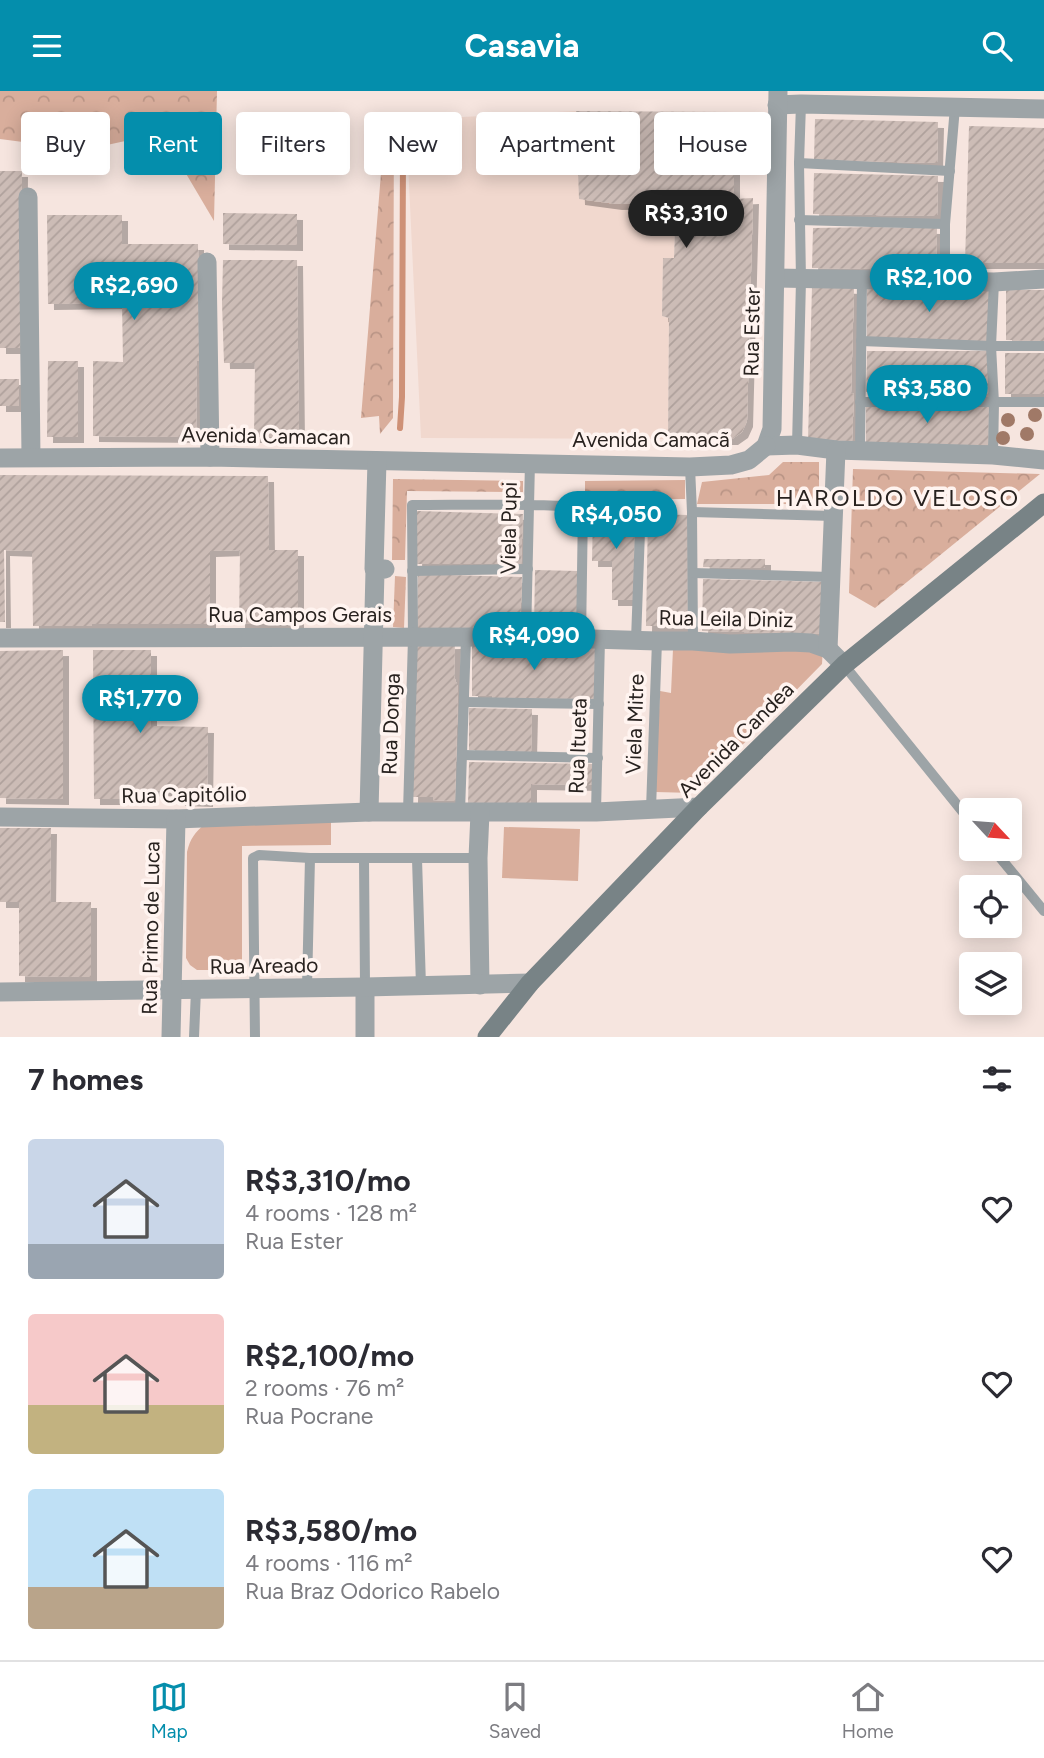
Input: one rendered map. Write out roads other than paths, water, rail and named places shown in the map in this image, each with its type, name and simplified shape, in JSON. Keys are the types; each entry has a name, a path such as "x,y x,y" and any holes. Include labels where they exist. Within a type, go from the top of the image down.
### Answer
{"main road":[{"name":"Avenida Candea","path":"486,1037 530,983 699,807 844,665 1044,503"}],"street":[{"path":"777,98 801,104 1044,109"},
{"name":"Rua Ester","path":"766,446 772,429 777,98"},
{"path":"28,197 31,457"},
{"path":"207,262 210,457"},
{"path":"776,278 994,282 1044,279"},
{"path":"766,446 797,445 836,450 993,455 1044,460"},
{"name":"Avenida Camacã","path":"530,462 690,467 731,465 749,460 766,446"},
{"path":"836,450 828,649 844,665"},
{"name":"Avenida Camacan","path":"0,458 210,457 530,462"},
{"path":"369,812 375,571 385,569 374,569 377,461"},
{"name":"Rua Campos Gerais","path":"0,638 591,638"},
{"name":"Rua Leila Diniz","path":"591,638 730,644 811,643 828,649"},
{"name":"Rua Capitólio","path":"0,817 176,819 369,812 596,812 699,807"},
{"path":"480,813 480,985"},
{"name":"Rua Primo de Luca","path":"171,1037 176,819"},
{"name":"Rua Areado","path":"0,992 365,988 530,983"},
{"path":"365,988 365,1037"}],"lane":[{"path":"797,445 801,104"},
{"path":"945,280 945,224 955,107"},
{"path":"799,163 950,171"},
{"path":"799,220 945,224"},
{"path":"860,450 862,280"},
{"path":"993,455 991,346 994,282"},
{"path":"861,341 1044,346"},
{"path":"860,402 1044,403"},
{"name":"Viela Pupi","path":"526,637 530,462"},
{"path":"690,467 693,641"},
{"name":"Rua Donga","path":"408,812 413,638 412,505 529,505"},
{"path":"529,505 622,511 636,513 640,518 636,640"},
{"name":"Rua Itueta","path":"583,507 591,638 599,704 596,812"},
{"path":"692,512 833,516"},
{"path":"412,571 528,569"},
{"path":"693,573 831,577"},
{"path":"460,813 466,638"},
{"name":"Viela Mitre","path":"651,809 657,641"},
{"path":"844,665 959,807"},
{"path":"465,702 599,704"},
{"path":"463,755 598,758"},
{"path":"255,1037 253,858 259,855 310,858 478,858"},
{"path":"307,987 310,858"},
{"path":"363,858 365,988"},
{"path":"417,859 421,986"},
{"path":"1003,861 1044,911"},
{"path":"194,1037 195,990"}],"waterway":[{"path":"400,428 403,175"}],"district":[{"name":"HAROLDO VELOSO","path":"898,498"}]}
